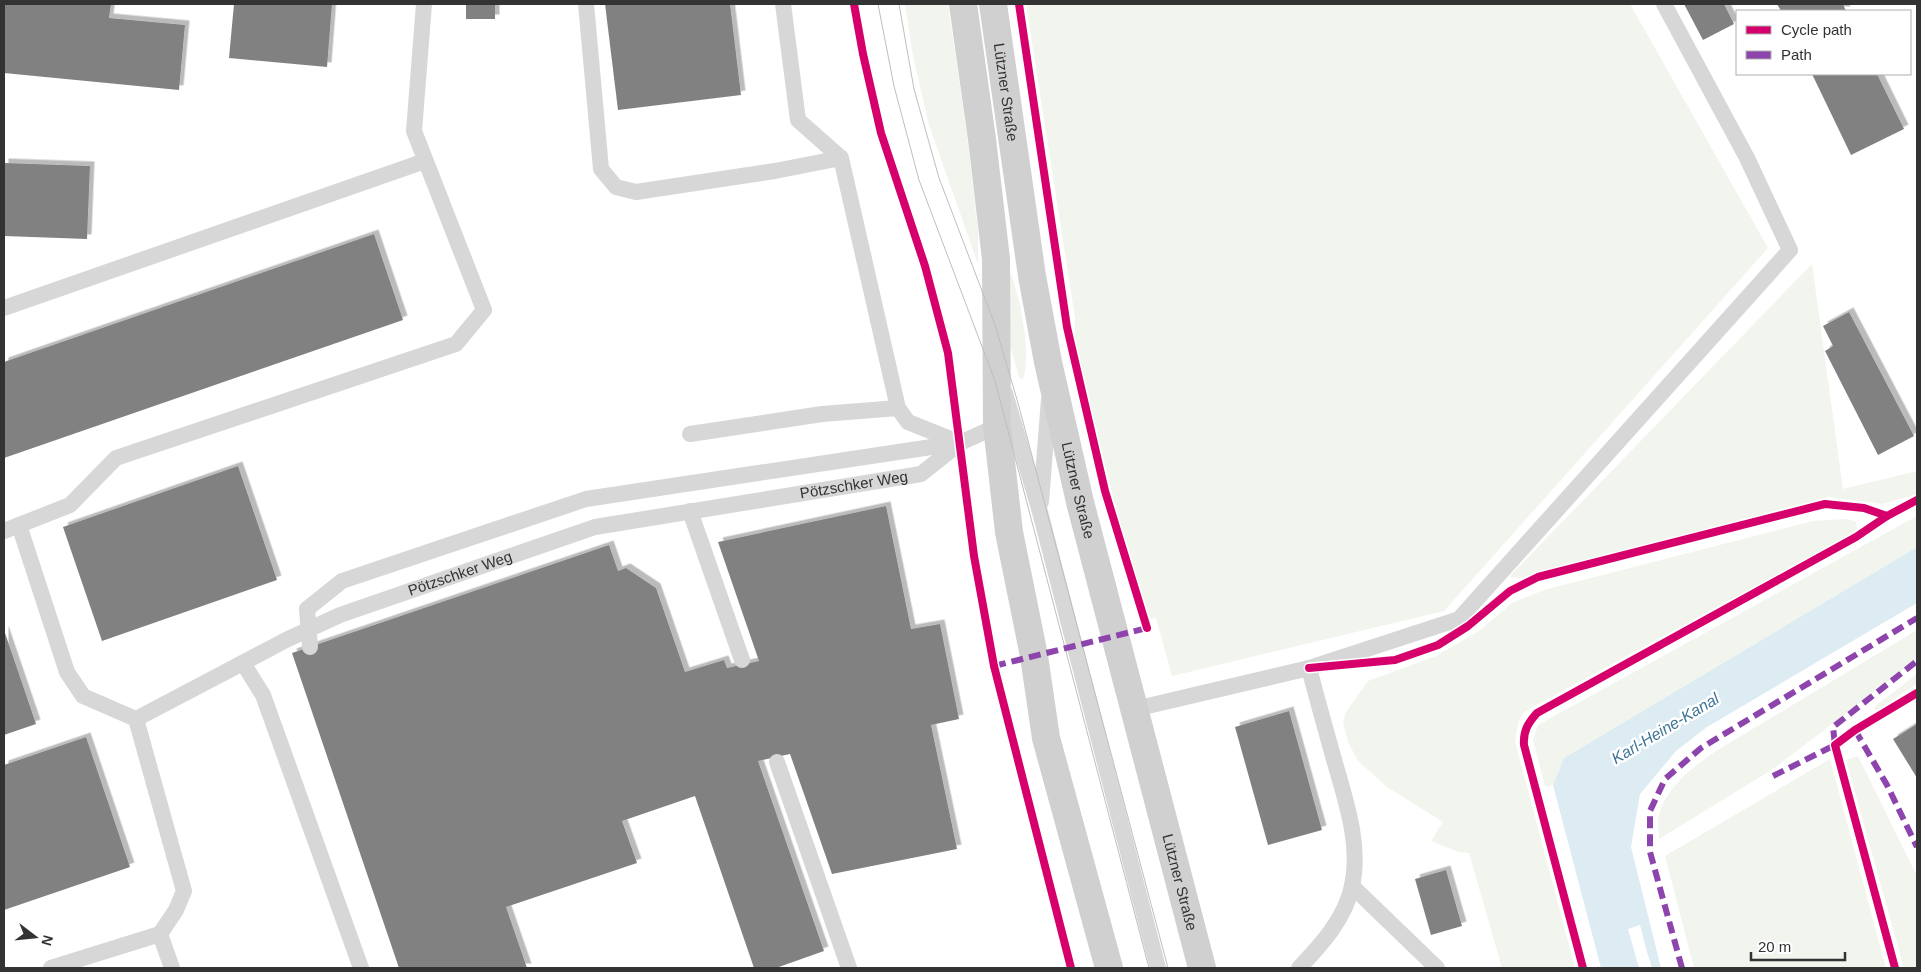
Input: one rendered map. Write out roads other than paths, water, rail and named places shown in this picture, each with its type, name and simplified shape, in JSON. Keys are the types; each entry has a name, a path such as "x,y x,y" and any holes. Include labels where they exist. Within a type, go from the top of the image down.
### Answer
{"main road":[{"name":"Lützner Straße","path":"963,4 982,139 996,259 995,362 997,426 1009,532 1034,656 1046,738 1109,968"},
{"name":"Lützner Straße","path":"993,4 1032,276 1051,375 1080,502 1202,968"}],"lane":[{"path":"50,968 160,934 176,910 184,892 136,719 83,696 67,672 11,528 70,505 116,458 456,344 484,310 414,131 424,4"},
{"path":"586,4 601,169 616,187 636,192 775,171 841,158"},
{"path":"783,4 798,120 841,158 898,408 908,422 960,443"},
{"path":"1135,709 1309,668 1459,619 1790,250 1747,158 1664,4"},
{"path":"4,308 425,161"},
{"path":"995,362 1040,512 1158,968"},
{"path":"1040,512 1051,375"},
{"path":"690,434 822,414 898,408"},
{"name":"Pötzschker Weg","path":"136,719 243,663 340,616 595,526 921,474 960,443 997,426"},
{"path":"310,647 307,609 342,581 586,499 960,443"},
{"path":"690,511 742,660"},
{"path":"243,663 263,695 361,968"},
{"path":"1299,968 1323,943 1341,916 1352,886 1354,856 1351,823 1309,668"},
{"path":"777,762 849,968"},
{"path":"1352,886 1437,968"},
{"path":"160,934 172,968"}],"water":[{"name":"Karl-Heine-Kanal","path":"1917,547 1917,603 1707,727 1676,751 1640,794 1631,847 1661,968 1601,968 1553,785 1564,758"}],"tram line":[{"path":"878,4 894,86 919,180 995,381 1149,968"},
{"path":"899,4 914,89 939,178 995,325 1018,403 1168,968"}]}
